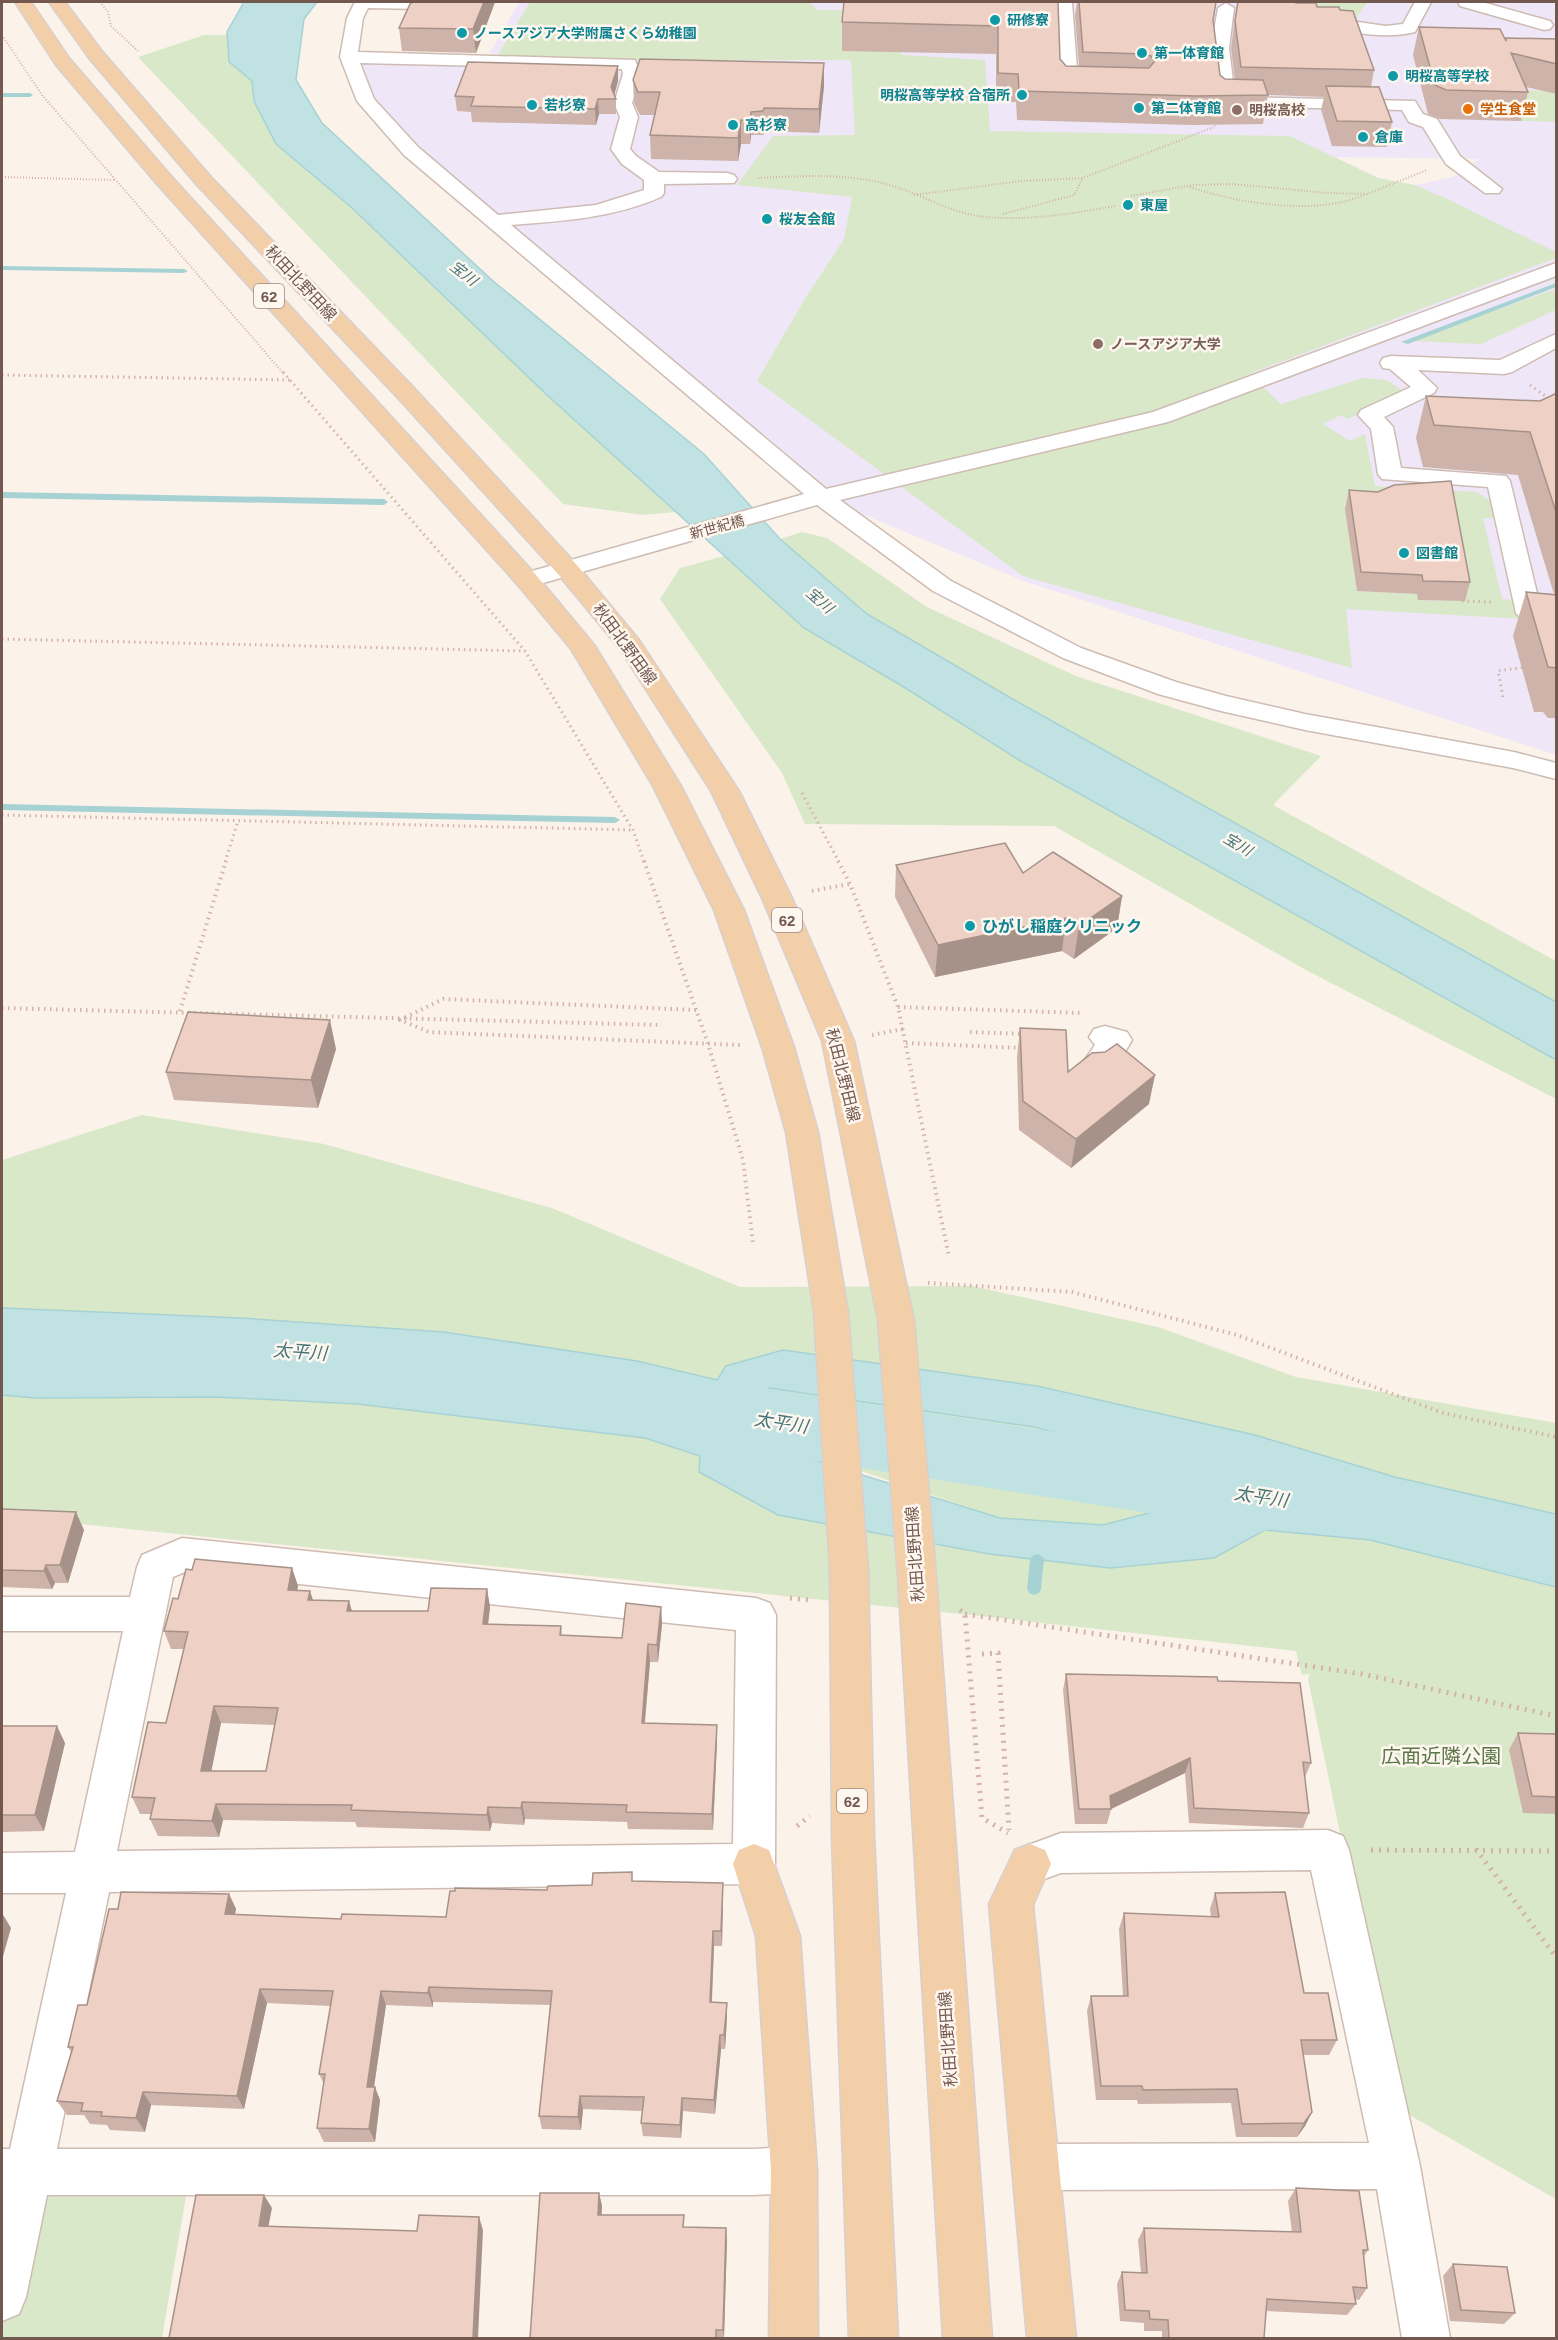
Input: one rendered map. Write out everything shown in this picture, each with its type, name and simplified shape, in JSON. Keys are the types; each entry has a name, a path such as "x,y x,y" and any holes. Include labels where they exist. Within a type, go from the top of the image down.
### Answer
{"main road":[{"name":"秋田北野田線","path":"23,2 62,61 164,180 527,580 582,646 667,786 729,910 778,1047 802,1132 831,1312 849,1569 853,1837 874,2338"},
{"name":"秋田北野田線","path":"57,2 95,54 204,181 406,393 567,569 630,645 725,791 777,898 838,1041 896,1320 918,1594 968,2338"},
{"path":"1020,1849 1011,1904 1038,2167 1052,2338"},
{"path":"754,1864 778,1936 794,2170 794,2338"}],"street":[{"path":"420,4 362,2 355,18 349,57 366,101 411,152 821,497 942,586 1072,653 1167,688 1231,706 1514,760 1557,771"},
{"path":"1064,2 1069,88 1104,89"},
{"path":"1295,18 1386,31 1409,28 1423,2"},
{"path":"1466,2 1544,25"},
{"path":"1207,6 1232,9 1220,50 1227,102 1409,105 1415,118 1430,123 1453,160 1492,189"},
{"path":"349,57 651,64"},
{"path":"629,64 632,74 623,103 629,117 620,149 629,160 654,178 727,179"},
{"path":"493,221 579,212 634,203 654,193 654,178"},
{"path":"821,497 1160,417 1557,268"},
{"path":"821,497 857,496 1140,432 1357,357 1557,281"},
{"path":"1357,357 1398,364 1504,367 1557,340"},
{"path":"1398,364 1426,388 1369,415 1382,427 1390,474 1498,481 1529,614 1544,626 1557,627"},
{"name":"新世紀橋","path":"527,580 821,497"},
{"path":"1093,1071 1116,1040 1106,1038"},
{"path":"2,1873 90,1872 754,1864 756,1615 182,1554 156,1567 90,1872 15,2172 2,2297"},
{"path":"2,1614 146,1614"},
{"path":"1020,1849 1061,1853 1328,1850 1397,2166 1426,2338"},
{"path":"1038,2167 1397,2166"},
{"path":"15,2172 752,2172 794,2170"}],"path":[{"path":"100,2 108,12 111,26 139,52"},
{"path":"2,35 42,95 114,180 292,380 525,651 633,830 708,1044 743,1160 753,1244"},
{"path":"912,195 1021,181 1083,178 1214,128 1227,102"},
{"path":"1186,186 1239,202 1286,206 1350,202 1453,160"},
{"path":"2,177 114,180"},
{"path":"727,179 835,177 887,184 943,207 990,217 1083,212 1115,206"},
{"path":"990,217 1074,195 1083,178"},
{"path":"1131,196 1186,186 1232,184 1328,193 1367,194"},
{"path":"2,375 292,380"},
{"path":"1542,402 1557,401"},
{"path":"1503,697 1498,671 1527,667 1518,635 1534,618"},
{"path":"2,639 525,651"},
{"path":"802,793 850,884 898,1007 949,1257"},
{"path":"2,815 633,830"},
{"path":"180,1011 238,820"},
{"path":"400,1020 443,999 696,1010"},
{"path":"898,1007 1107,1014 1106,1038"},
{"path":"2,1008 180,1011 488,1024 662,1025"},
{"path":"400,1020 429,1032 778,1047"},
{"path":"970,1032 1026,1034"},
{"path":"906,1043 1031,1048"},
{"path":"888,1281 1072,1292 1237,1335 1443,1413 1557,1437"},
{"path":"918,1594 966,1614 1362,1674 1557,1716"},
{"path":"982,1654 998,1653 1020,1849"},
{"path":"1476,1849 1557,1957"},
{"path":"1328,1850 1557,1851"}],"shaded area":[{"name":"ノースアジア大学","path":"519,2 1556,2 1556,755 1024,581 821,497 411,151 366,101 349,57 495,60 499,54 490,53","holes":["1335,157 1478,159 1453,177 1415,185 1378,178"]}],"green space":[{"name":"ノースアジア大学","path":"530,2 809,2 818,10 892,10 894,44 902,55 985,60 990,131 1290,136 1378,178 1415,185 1443,197 1556,252 1556,258 1249,374 1281,404 1363,378 1387,380 1404,392 1348,419 1341,415 1323,424 1350,441 1365,434 1375,486 1477,492 1493,503 1499,518 1483,518 1502,599 1518,600 1523,619 1346,609 1352,668 1023,576 757,381 803,302 844,239 852,197 737,185 773,136 855,135 851,60 495,60","holes":["1346,509 1446,601 1419,600 1417,594 1357,591"]},
{"path":"1234,2 1367,2 1356,19"},
{"path":"204,35 227,35 229,62 252,81 254,101 276,144 351,207 547,395 675,512 643,515 563,504 138,57"},
{"path":"1429,88 1556,91 1556,122 1521,121"},
{"path":"1556,289 1556,310 1481,344 1409,341"},
{"path":"802,532 827,538 927,607 1076,676 1321,756 1273,805 1556,961 1556,1006 1016,701 867,614 780,539"},
{"path":"724,556 804,628 1019,760 1556,1060 1556,1099 1304,969 1054,826 805,824 782,773 660,599 680,568"},
{"path":"142,1115 324,1144 552,1208 740,1287 972,1286 1158,1327 1296,1377 1556,1423 1556,1514 1395,1477 1255,1435 1048,1388 783,1350 726,1366 718,1380 637,1361 444,1332 241,1318 2,1308 2,1160"},
{"path":"769,1388 1034,1427 1162,1461 1175,1507 1103,1525 1000,1518 772,1441"},
{"name":"広面近隣公園","path":"2,1395 36,1398 217,1397 357,1404 645,1438 701,1456 778,1515 977,1552 1037,1560 1110,1568 1214,1558 1265,1530 1370,1540 1556,1587 1556,2199 1397,2108 1308,1679 1310,1674 1302,1675 1296,1651 981,1616 2,1516"},
{"path":"28,2171 190,2172 162,2338 2,2338 2,2297"}],"water":[{"name":"宝川","path":"244,2 317,2 304,19 296,80 322,123 493,281 704,454 780,539 867,614 1016,701 1556,1002 1556,1060 1019,760 907,689 804,628 547,395 351,207 276,144 254,101 252,81 229,62 227,32"},
{"path":"2,1308 241,1318 444,1332 637,1361 717,1380 726,1366 783,1350 1037,1386 1255,1435 1395,1477 1556,1514 1556,1587 1370,1540 1265,1530 1214,1558 1110,1568 989,1554 778,1515 699,1472 700,1456 645,1438 357,1404 217,1397 36,1398 2,1395","holes":["769,1388 1034,1427 1162,1461 1175,1506 1103,1525 1000,1518 789,1452 772,1441"]}],"building":[{"path":"413,2 484,2 473,29 399,28"},
{"path":"844,2 1058,2 1060,59 1066,66 1149,68 1155,61 1151,56 1144,54 1083,52 1079,2 1216,2 1213,20 1220,75 1225,79 1263,80 1268,95 1196,96 1019,91 1018,74 998,73 998,26 842,22"},
{"path":"1238,2 1316,3 1317,7 1339,7 1340,10 1353,11 1374,70 1241,67 1235,21"},
{"path":"1419,27 1500,29 1506,41 1506,38 1557,39 1557,64 1511,53 1528,92 1446,90 1435,85"},
{"path":"640,59 824,63 819,109 764,108 763,111 751,112 750,121 741,120 738,138 650,135 660,92 638,92 633,80"},
{"path":"468,62 618,66 611,87 616,99 598,99 595,109 471,106 474,97 455,96"},
{"path":"1326,86 1379,87 1392,122 1337,121"},
{"path":"1557,393 1557,515 1530,432 1434,425 1426,396 1540,401"},
{"name":"図書館","path":"1451,481 1470,582 1423,581 1422,575 1361,572 1349,490 1378,492 1394,485"},
{"path":"1526,592 1557,595 1557,668 1548,667"},
{"path":"1005,843 1023,873 1053,852 1122,896 1079,926 1066,918 938,945 896,865"},
{"path":"188,1012 330,1020 311,1080 166,1072"},
{"path":"1020,1028 1066,1030 1068,1072 1092,1053 1105,1052 1117,1044 1155,1075 1076,1139 1023,1101"},
{"path":"2,1509 76,1512 60,1565 46,1565 44,1571 2,1570"},
{"path":"195,1559 292,1568 288,1590 310,1591 308,1600 349,1601 347,1611 428,1611 431,1588 487,1589 483,1624 561,1626 560,1635 622,1638 626,1603 661,1607 657,1645 648,1644 642,1723 717,1725 712,1814 626,1812 627,1805 522,1802 521,1808 488,1807 487,1815 351,1810 352,1805 216,1804 212,1821 150,1819 155,1798 132,1797 148,1722 166,1723 188,1632 164,1631 173,1598 178,1599 186,1569 192,1570","holes":["214,1706 278,1708 266,1771 201,1771"]},
{"path":"1066,1674 1217,1677 1218,1681 1300,1683 1311,1763 1303,1762 1309,1813 1194,1808 1190,1758 1110,1796 1111,1809 1079,1809"},
{"path":"2,1726 57,1726 35,1815 2,1815"},
{"path":"1518,1733 1557,1734 1557,1797 1532,1796"},
{"path":"632,1872 632,1881 723,1883 721,1931 713,1931 710,2002 727,2003 724,2035 720,2035 714,2100 682,2098 680,2125 641,2123 644,2097 580,2096 578,2117 539,2116 552,1991 429,1987 428,1993 381,1991 367,2087 375,2087 369,2129 317,2128 325,2074 319,2074 333,1991 260,1989 237,2096 143,2092 136,2118 101,2116 102,2112 81,2111 83,2103 57,2101 73,2047 68,2047 78,2005 87,2005 109,1909 118,1909 121,1892 229,1894 225,1914 341,1919 342,1914 446,1917 450,1891 455,1891 455,1888 547,1890 548,1886 592,1885 593,1873"},
{"path":"1285,1892 1304,1993 1328,1993 1337,2040 1301,2040 1312,2112 1304,2123 1242,2124 1237,2089 1143,2090 1142,2086 1101,2086 1091,1996 1128,1996 1124,1913 1219,1917 1215,1893"},
{"path":"1296,2188 1359,2191 1368,2250 1363,2250 1367,2288 1353,2287 1356,2304 1267,2299 1264,2338 1169,2338 1168,2320 1150,2319 1149,2311 1125,2310 1122,2272 1147,2273 1144,2228 1301,2232"},
{"path":"540,2193 599,2193 598,2215 684,2215 683,2227 726,2228 723,2330 716,2330 716,2338 530,2338"},
{"path":"196,2195 264,2195 259,2226 417,2231 419,2215 479,2217 473,2338 169,2338"},
{"path":"1453,2264 1507,2267 1515,2313 1461,2310"}],"waterway":[{"path":"2,95 30,95"},
{"path":"2,268 184,271"},
{"path":"1405,342 1556,285"},
{"path":"2,495 384,502"},
{"path":"2,807 615,820"},
{"name":"太平川","path":"675,1407 1264,1497"},
{"path":"1034,1589 1037,1560"}],"place":[{"name":"研修寮","path":"995,20"},
{"name":"ノースアジア大学附属さくら幼稚園","path":"462,33"},
{"name":"第一体育館","path":"1142,53"},
{"name":"明桜高等学校","path":"1393,76"},
{"name":"明桜高等学校 合宿所","path":"1022,95"},
{"name":"若杉寮","path":"532,105"},
{"name":"第二体育館","path":"1139,108"},
{"name":"学生食堂","path":"1468,109"},
{"name":"明桜高校","path":"1237,110"},
{"name":"高杉寮","path":"733,125"},
{"name":"倉庫","path":"1363,137"},
{"name":"東屋","path":"1128,205"},
{"name":"桜友会館","path":"767,219"},
{"name":"ノースアジア大学","path":"1098,344"},
{"name":"図書館","path":"1404,553"},
{"name":"ひがし稲庭クリニック","path":"970,926"}]}
